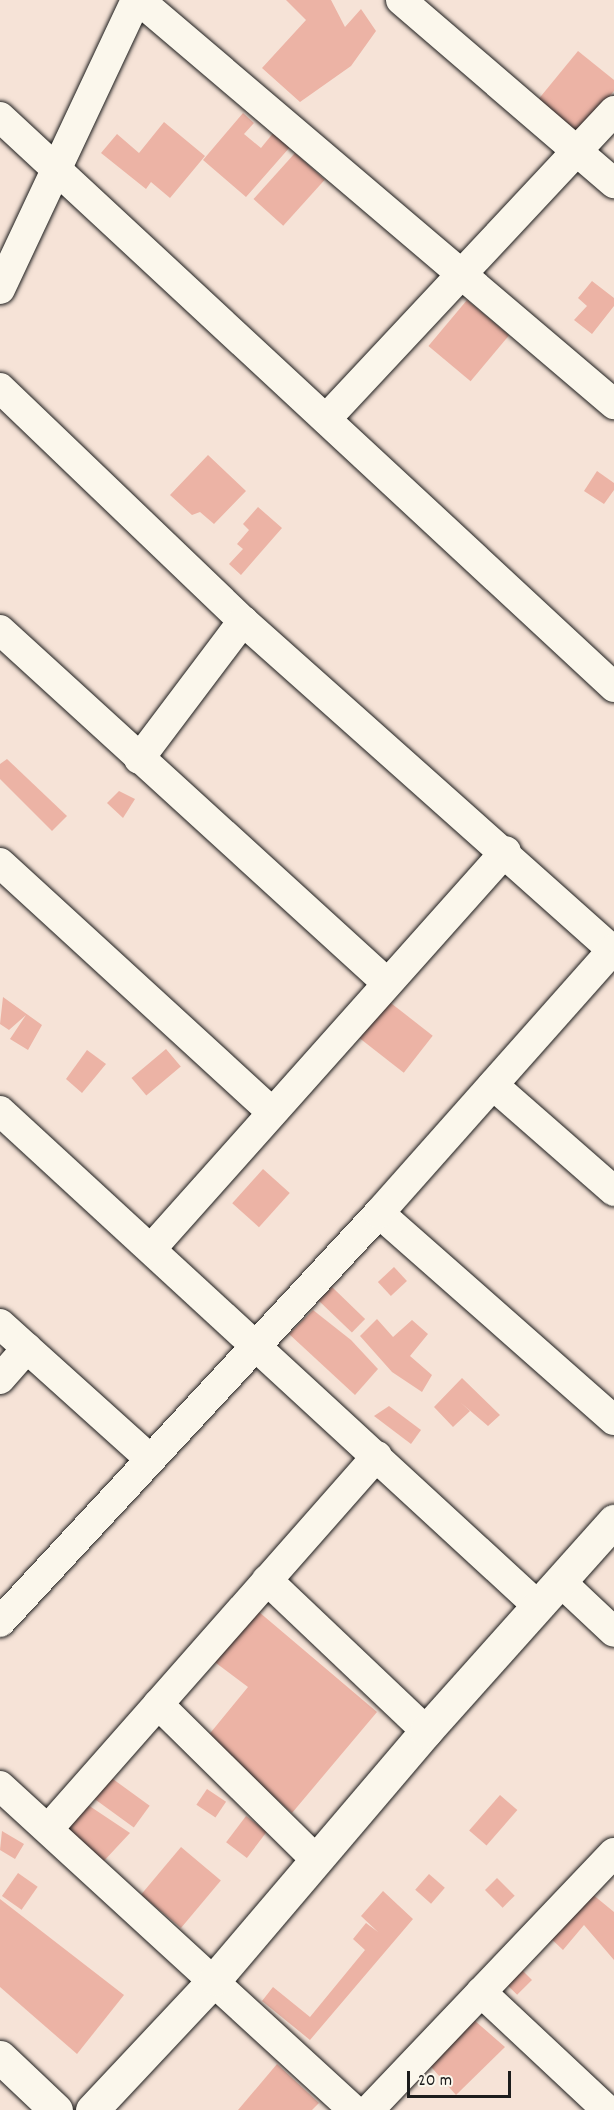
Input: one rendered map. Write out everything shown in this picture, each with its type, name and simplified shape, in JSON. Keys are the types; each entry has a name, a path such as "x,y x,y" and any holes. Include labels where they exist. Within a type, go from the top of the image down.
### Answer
{"street":[{"path":"0,289 55,168 137,0 614,404"},
{"path":"401,0 614,183"},
{"path":"326,419 614,111"},
{"path":"0,117 614,687"},
{"path":"0,388 243,621 506,851 613,950 379,1213 0,1622"},
{"path":"139,759 243,621"},
{"path":"0,630 387,983"},
{"path":"151,1249 506,851"},
{"path":"0,863 272,1112"},
{"path":"493,1085 614,1191"},
{"path":"0,1111 539,1607"},
{"path":"379,1213 614,1420"},
{"path":"0,1324 150,1459"},
{"path":"0,1379 27,1348"},
{"path":"49,1828 377,1456"},
{"path":"92,2110 215,1980 315,1859 426,1731 562,1583 614,1521"},
{"path":"267,1580 426,1731"},
{"path":"562,1583 614,1632"},
{"path":"158,1704 315,1859"},
{"path":"0,1786 49,1828 354,2110"},
{"path":"369,2110 481,1992 608,1871"},
{"path":"481,1992 607,2110"},
{"path":"0,2057 56,2110"}],"building":[{"path":"286,0 331,0 345,27 361,9 376,31 351,66 300,102 262,68 306,20"},
{"path":"578,51 614,80 614,91 578,134 537,101"},
{"path":"243,113 254,123 244,134 261,148 274,132 290,147 246,197 203,160"},
{"path":"164,122 205,156 170,198 151,182 146,189 101,153 117,134 139,153"},
{"path":"295,153 325,180 283,226 254,199"},
{"path":"592,281 614,298 614,306 592,334 574,320 587,306 578,298"},
{"path":"467,300 509,335 471,381 428,346"},
{"path":"208,455 246,491 214,524 200,512 192,515 170,495"},
{"path":"597,471 614,483 614,490 604,504 584,491"},
{"path":"258,507 282,528 241,575 229,564 243,549 237,544 249,530 243,524"},
{"path":"7,759 67,816 52,831 0,779 0,764"},
{"path":"119,791 135,799 123,818 107,803"},
{"path":"3,997 42,1025 28,1050 10,1039 26,1015 9,1030 0,1024"},
{"path":"387,1000 433,1036 404,1073 358,1037"},
{"path":"166,1049 181,1067 146,1096 132,1078"},
{"path":"87,1050 106,1064 82,1093 66,1079"},
{"path":"263,1169 290,1193 259,1227 232,1203"},
{"path":"394,1267 407,1281 391,1296 378,1282"},
{"path":"332,1287 365,1319 352,1333 319,1301"},
{"path":"313,1310 351,1340 378,1369 355,1395 289,1334"},
{"path":"377,1319 393,1337 412,1320 428,1334 410,1356 432,1375 422,1392 392,1372 360,1336"},
{"path":"462,1378 500,1415 488,1426 460,1402 470,1411 453,1427 434,1407"},
{"path":"389,1406 421,1430 411,1444 374,1416"},
{"path":"253,1607 377,1712 292,1813 207,1737 248,1687 208,1657"},
{"path":"106,1774 150,1806 134,1828 90,1796"},
{"path":"207,1789 226,1802 215,1818 196,1805"},
{"path":"500,1795 517,1810 487,1846 469,1830"},
{"path":"88,1805 130,1833 101,1864 64,1829"},
{"path":"246,1816 267,1832 247,1858 226,1842"},
{"path":"2,1831 24,1844 15,1859 0,1850"},
{"path":"181,1847 221,1880 181,1928 141,1894"},
{"path":"18,1873 38,1887 22,1910 2,1896"},
{"path":"429,1874 445,1888 431,1904 415,1890"},
{"path":"497,1878 515,1896 503,1908 485,1890"},
{"path":"586,1889 614,1912 614,1960 584,1925 563,1950 544,1932"},
{"path":"383,1891 413,1919 310,2040 262,2001 273,1987 310,2017 365,1950 353,1939 366,1923 378,1932 361,1916"},
{"path":"0,1899 124,1995 77,2054 0,1987"},
{"path":"515,1963 532,1980 517,1995 500,1978"},
{"path":"466,2013 505,2047 456,2095 425,2060"},
{"path":"277,2064 319,2103 312,2110 238,2110"}]}
